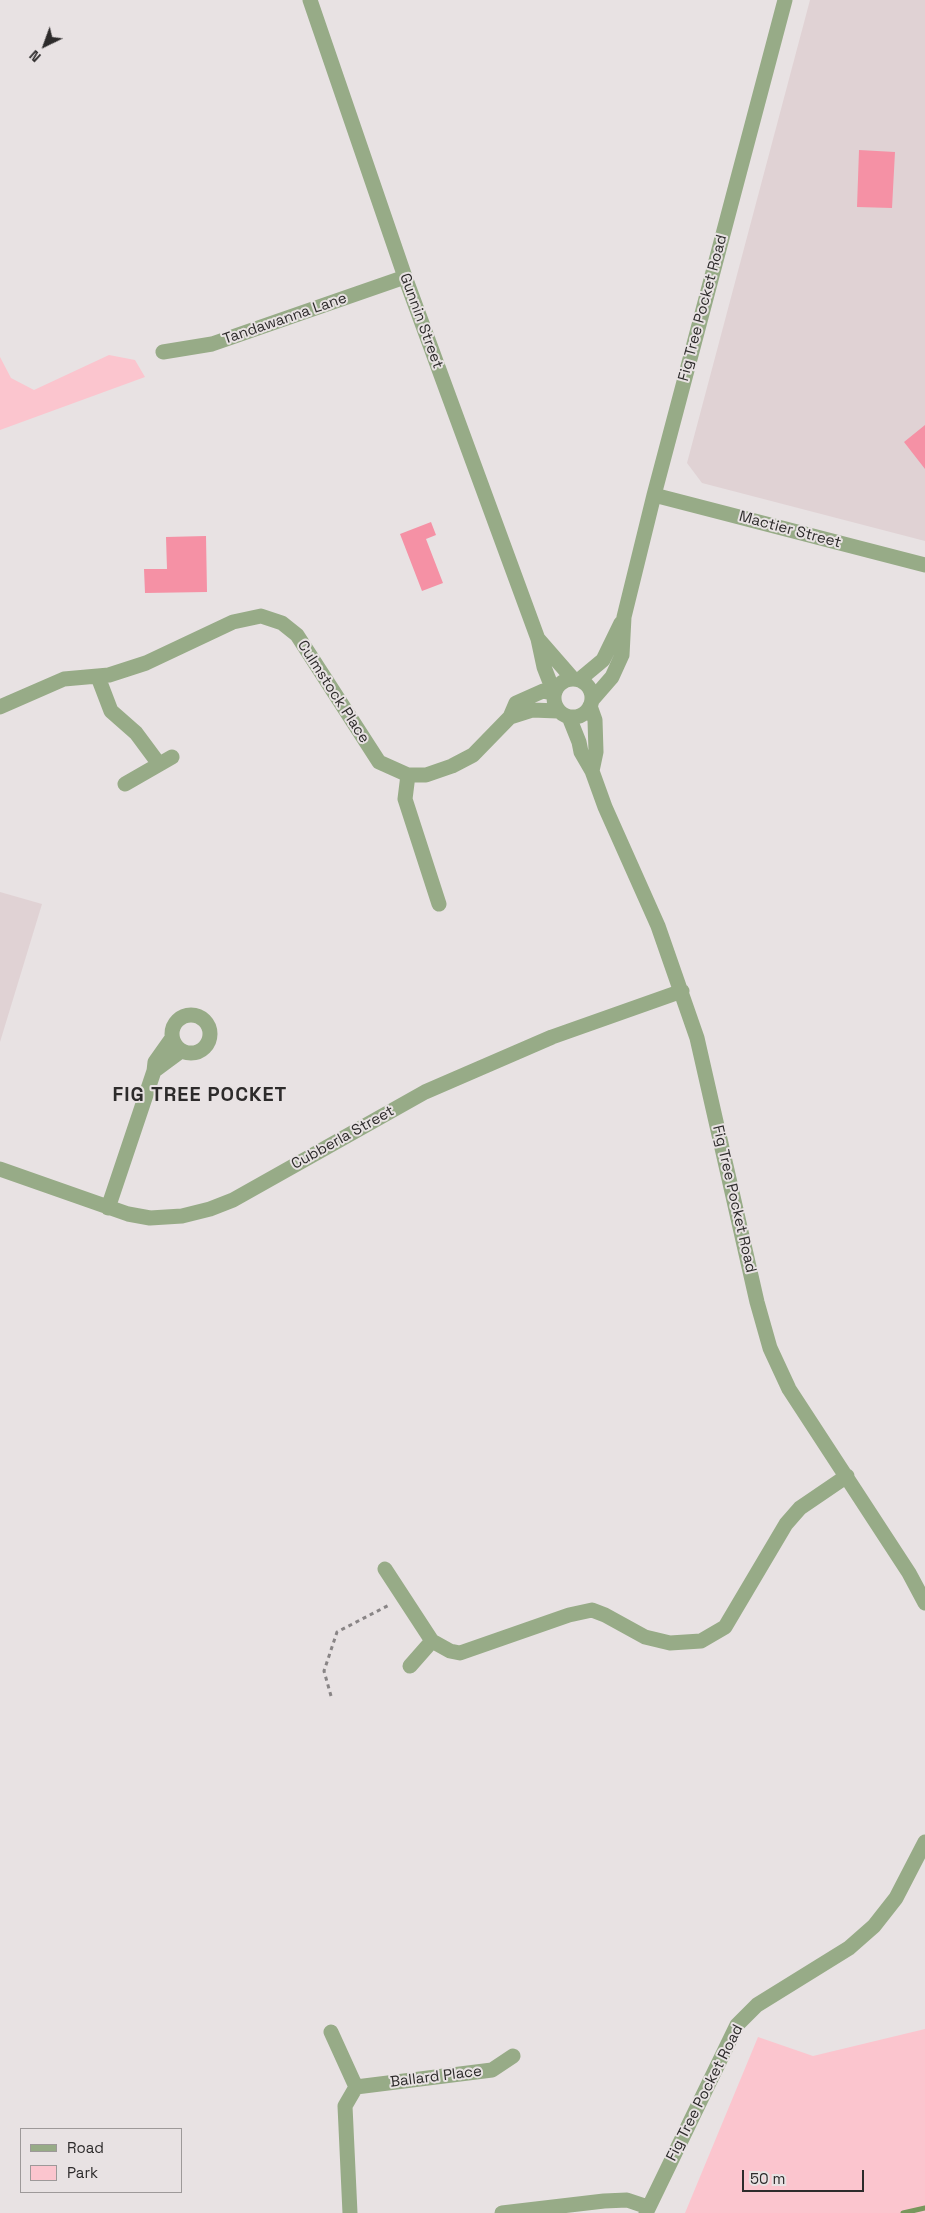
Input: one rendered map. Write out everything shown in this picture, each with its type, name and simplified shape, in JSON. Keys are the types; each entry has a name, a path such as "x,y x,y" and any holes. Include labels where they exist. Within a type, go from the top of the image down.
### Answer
{"street":[{"name":"Gunnin Street","path":"310,0 405,277 538,639 544,667 555,691"},
{"name":"Fig Tree Pocket Road","path":"563,714 581,715 612,677 622,655 624,617 654,495 785,0"},
{"name":"Tandawanna Lane","path":"163,352 212,344 405,277"},
{"name":"Mactier Street","path":"654,495 925,566"},
{"name":"Culmstock Place","path":"0,707 64,679 98,677 146,663 233,622 261,616 282,622 297,635 379,762 408,775 426,775 452,766 473,754 510,717 516,703 543,691 555,691"},
{"name":"Fig Tree Pocket Road","path":"624,617 603,660 576,680 561,683 555,691 553,699 563,714 592,770 599,792 658,926 698,1038 757,1302 770,1348 789,1389 909,1573 925,1603"},
{"name":"Gunnin Street","path":"538,639 576,680"},
{"path":"98,677 111,711 165,761 125,784"},
{"name":"Fig Tree Pocket Road","path":"576,680 588,688 595,720 596,752 592,770"},
{"name":"Culmstock Place","path":"510,717 532,710 563,714"},
{"path":"408,775 405,798 439,904"},
{"name":"Cubberla Street","path":"0,1169 77,1194 108,1208 150,1218 182,1216 210,1209 233,1200 425,1092 552,1037 682,991"},
{"path":"108,1208 156,1060 172,1038 174,1025 183,1016 196,1016 206,1023 210,1036 205,1047 193,1053 181,1050 172,1038"},
{"path":"154,1071 181,1050"},
{"path":"385,1569 432,1642 450,1651 460,1653 569,1615 592,1610 645,1637 670,1643 701,1641 725,1627 786,1524 800,1508 847,1476"},
{"path":"410,1666 432,1642"},
{"name":"Fig Tree Pocket Road","path":"647,2210 737,2025 757,2005 849,1948 874,1926 896,1898 925,1842"},
{"path":"331,2032 356,2087 346,2106 350,2213"},
{"name":"Ballard Place","path":"356,2087 492,2070 513,2056"},
{"path":"502,2213 628,2200 647,2210"}],"path":[{"path":"331,1696 324,1671 337,1632 400,1594"}],"shaded area":[{"path":"810,0 925,0 925,541 702,483 687,463"},
{"path":"0,892 42,904 0,1042"}],"green space":[{"path":"109,355 135,360 145,377 0,430 0,357 11,378 34,390"},
{"path":"925,2029 925,2213 685,2213 758,2037 813,2056"}],"building":[{"path":"859,150 895,152 892,208 857,207"},
{"path":"925,425 925,469 904,442"},
{"path":"431,522 436,535 426,539 443,583 422,591 400,534"},
{"path":"206,536 207,592 145,593 144,569 167,569 166,537"}],"waterway":[{"path":"903,2213 925,2208"}],"district":[{"name":"FIG TREE POCKET","path":"200,1096"}]}
